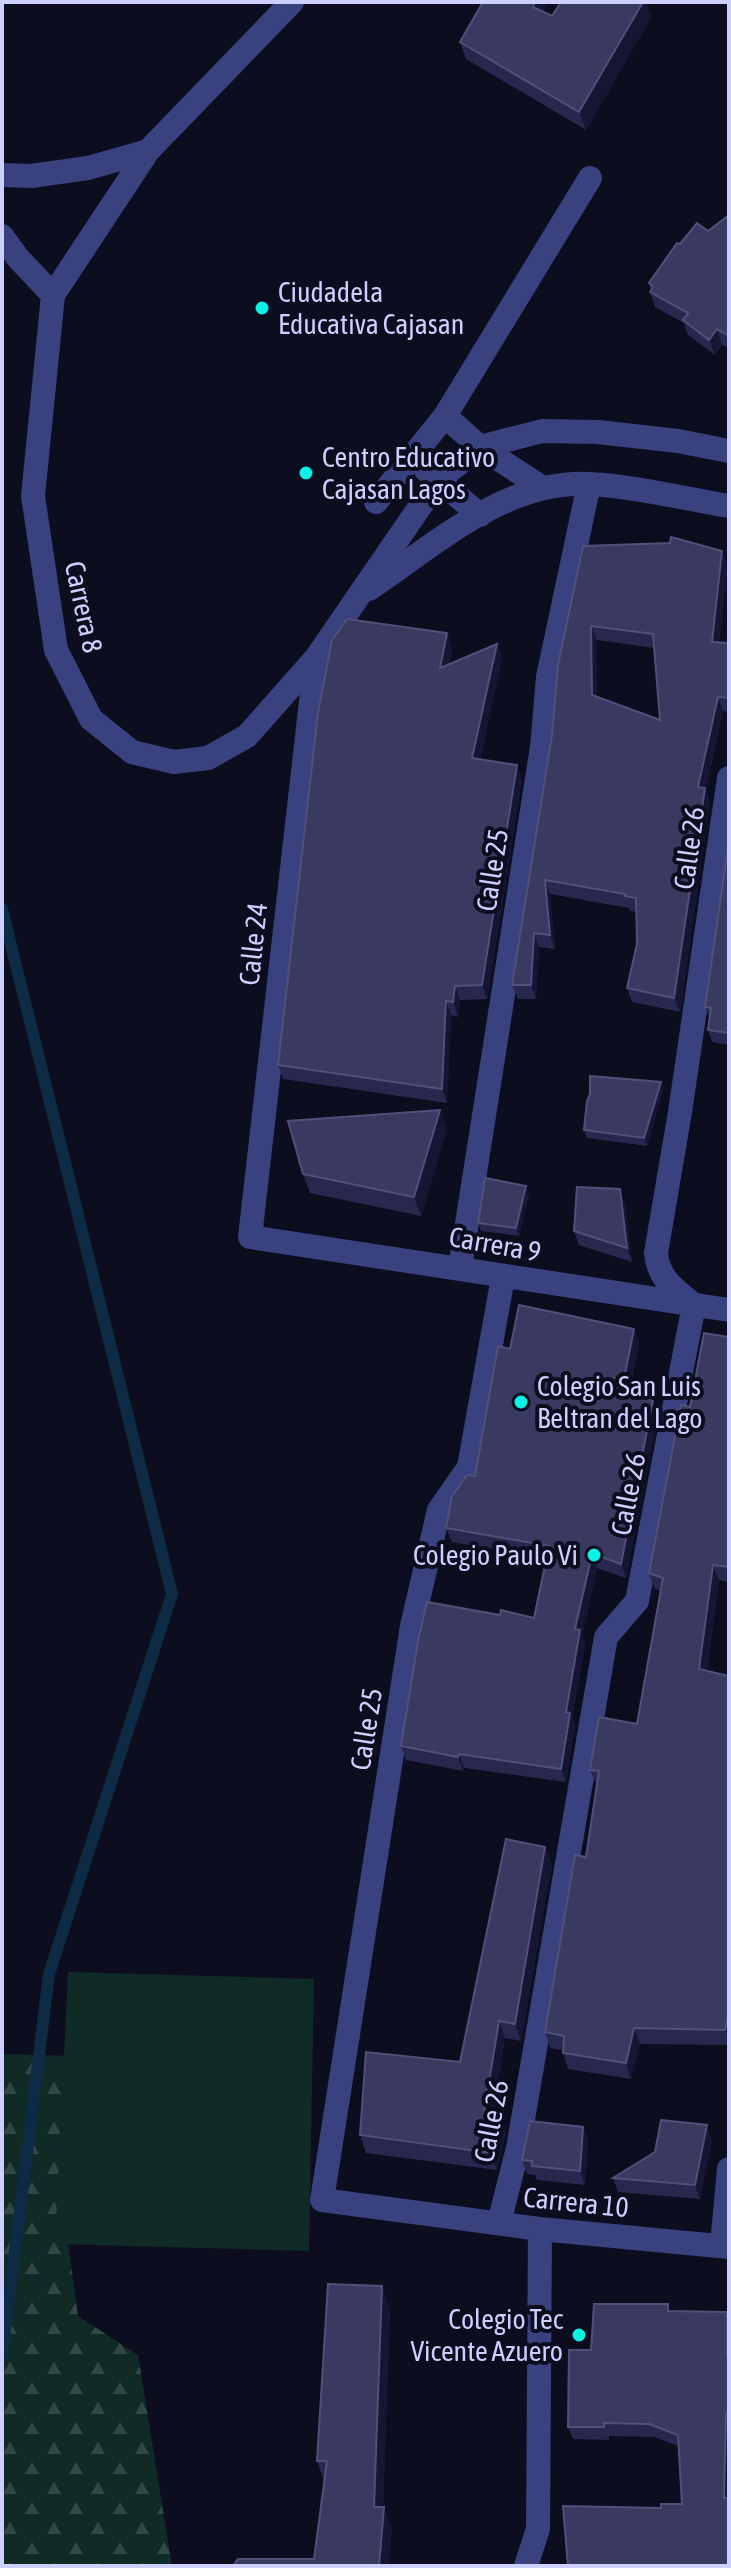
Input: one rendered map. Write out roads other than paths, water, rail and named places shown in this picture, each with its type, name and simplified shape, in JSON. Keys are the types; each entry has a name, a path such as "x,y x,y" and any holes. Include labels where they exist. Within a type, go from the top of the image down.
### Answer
{"street":[{"name":"Carrera 8","path":"292,2 148,151 53,295 33,496 56,650 91,719 132,752 174,762 208,758 247,736 316,658 439,479 480,447 542,431 570,431 678,441 729,451"},
{"path":"2,175 31,176 88,168 148,151"},
{"path":"376,502 445,416 590,178"},
{"path":"2,236 53,295"},
{"path":"445,416 480,447 543,488"},
{"path":"412,459 480,515"},
{"name":"Carrera 8","path":"357,597 480,515 504,501 543,488 589,484 729,506"},
{"name":"Calle 25","path":"460,1268 542,747 548,677 589,484"},
{"name":"Calle 24","path":"250,1237 316,658"},
{"name":"Calle 26","path":"499,2223 518,2148 606,1637 637,1601 694,1305 657,1269 656,1253 729,778"},
{"name":"Carrera 9","path":"250,1237 729,1310"},
{"name":"Calle 25","path":"322,2200 412,1626 439,1510 469,1467 503,1277"},
{"path":"725,2246 729,2169"},
{"name":"Carrera 10","path":"322,2200 540,2229 725,2246"},
{"path":"526,2566 538,2529 540,2229"}],"waterway":[{"path":"2,909 172,1594 49,1974 2,2356"}],"place":[{"name":"Ciudadela Educativa Cajasan","path":"262,308"},
{"name":"Centro Educativo Cajasan Lagos","path":"306,473"},
{"name":"Colegio San Luis Beltran del Lago","path":"521,1402"},
{"name":"Colegio Paulo Vi","path":"594,1555"},
{"name":"Colegio Tec Vicente Azuero","path":"579,2335"}]}
